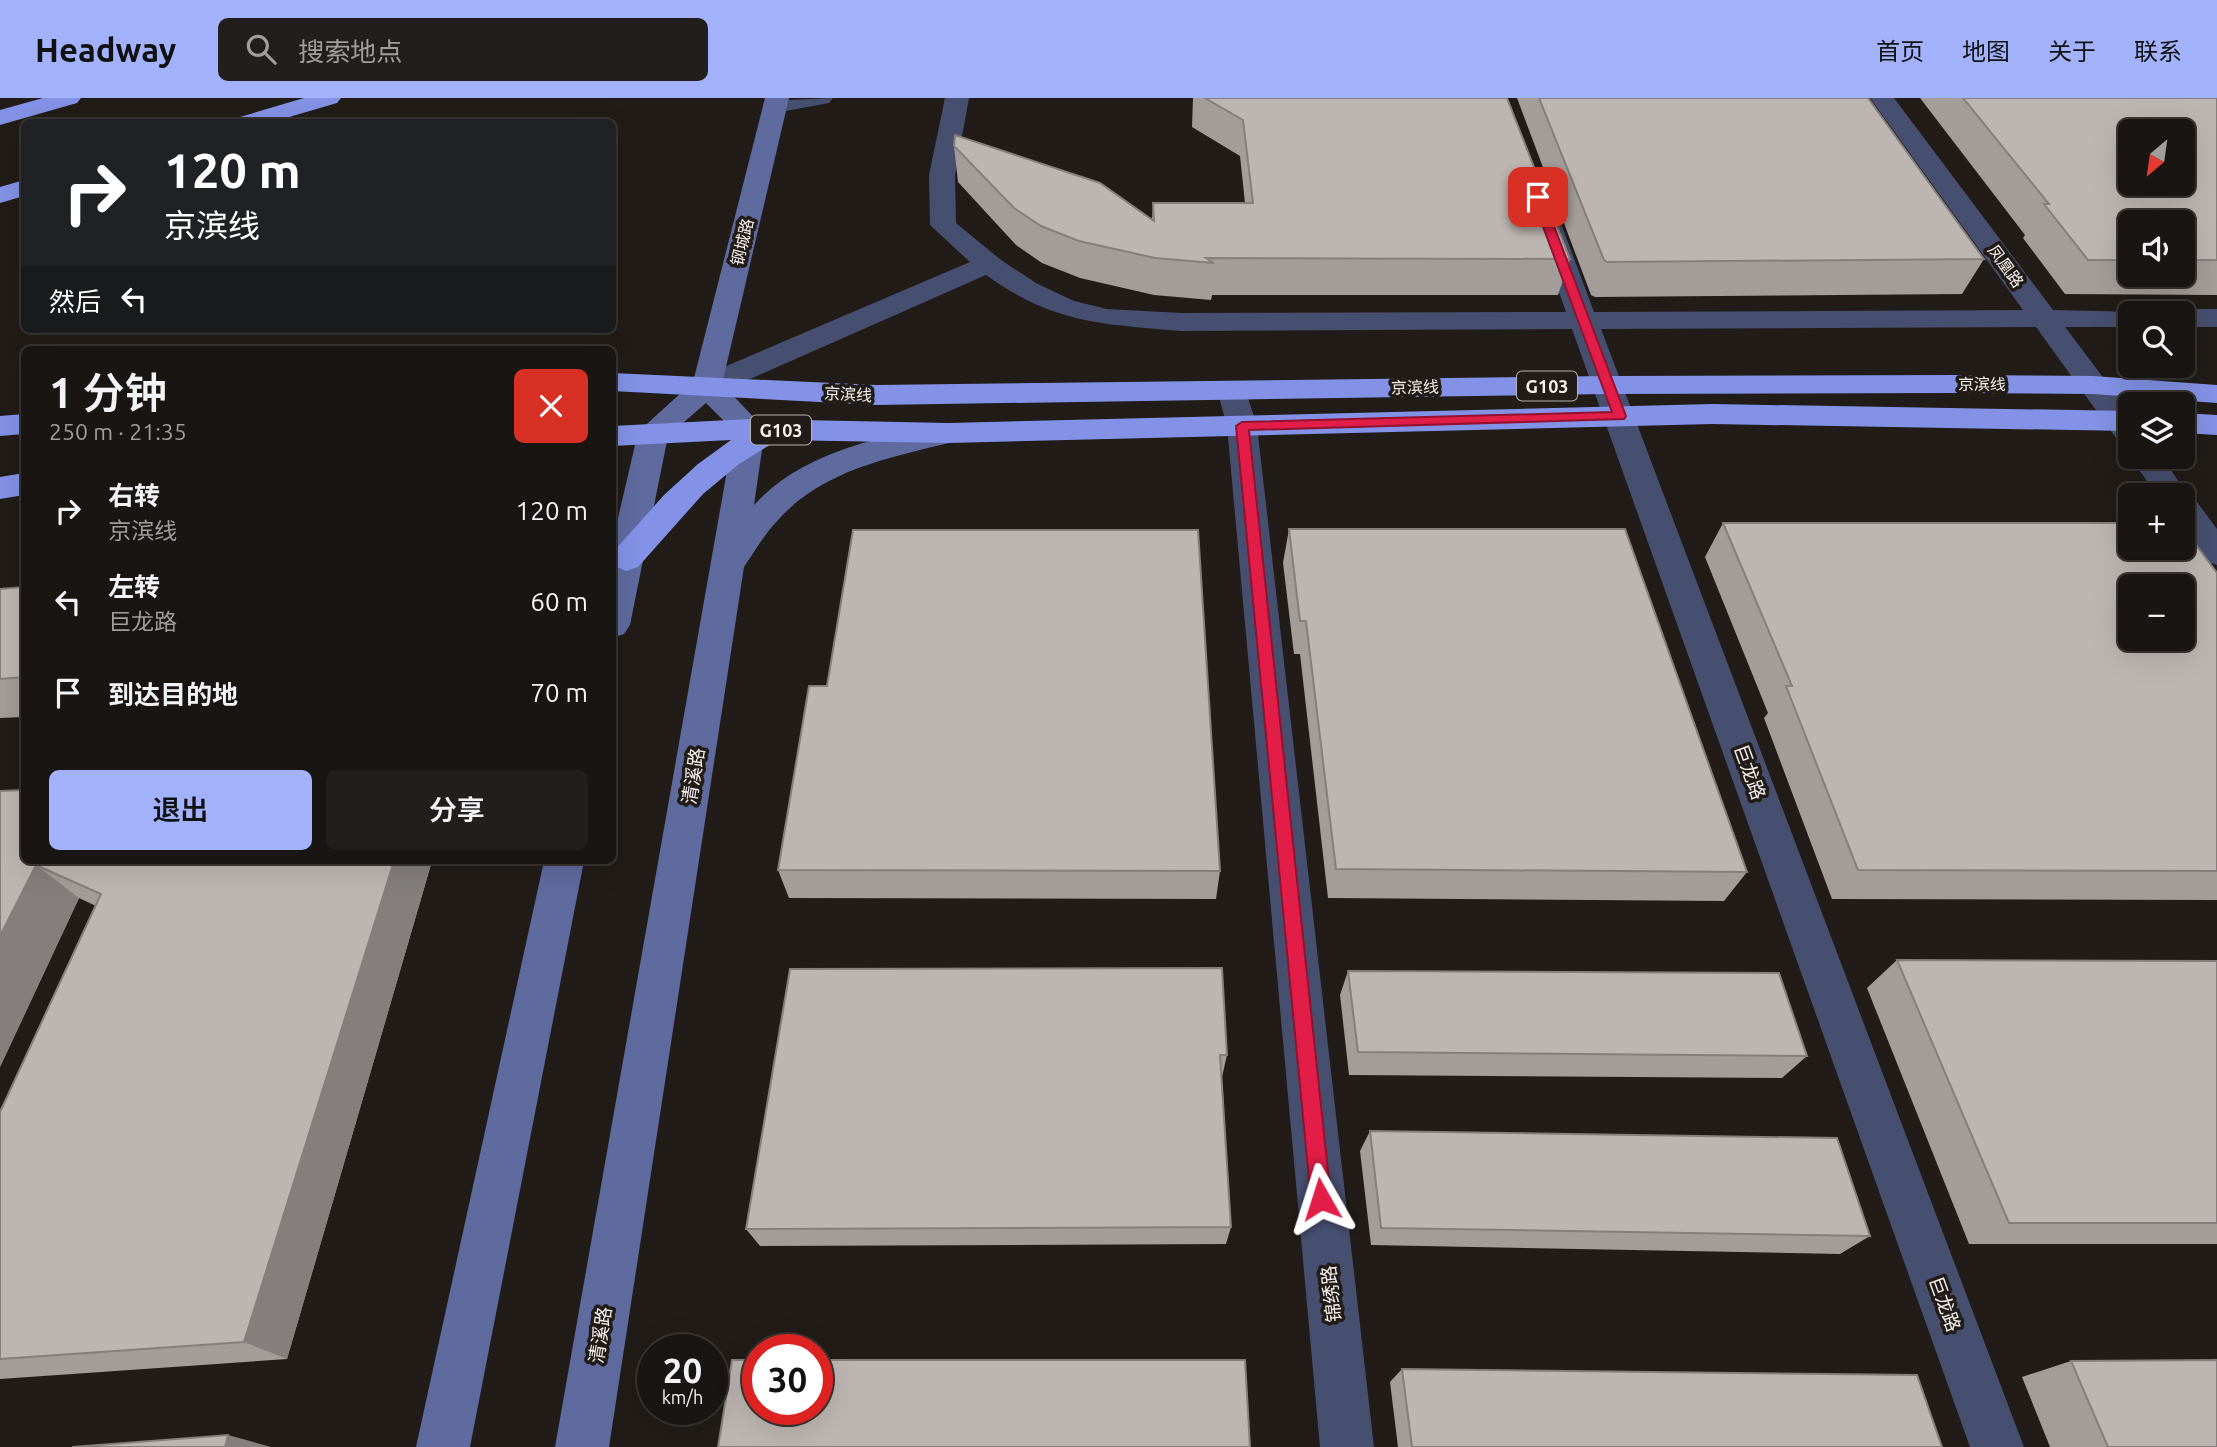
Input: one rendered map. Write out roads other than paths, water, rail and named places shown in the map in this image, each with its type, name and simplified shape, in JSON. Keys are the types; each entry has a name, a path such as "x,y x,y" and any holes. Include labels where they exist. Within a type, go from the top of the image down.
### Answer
{"highway":[{"path":"5,116 69,98"},
{"path":"258,119 329,98"},
{"path":"0,195 21,189"},
{"name":"京滨线","path":"616,382 1237,408 1614,400 2093,385 2217,394"},
{"path":"626,559 699,477 756,434 816,411 876,395"},
{"name":"京滨线","path":"1614,400 2118,425"},
{"name":"京滨线","path":"616,436 653,432 949,433 1237,408"},
{"path":"0,426 21,424"},
{"path":"2195,424 2217,425"},
{"path":"0,488 21,484"}],"street":[{"path":"776,102 821,98"},
{"path":"957,98 943,175 943,225 987,265 1023,287 1084,313 1181,322 2118,318"},
{"name":"凤凰路","path":"1882,98 2118,415"},
{"name":"钢城路","path":"708,386 776,102"},
{"name":"巨龙路","path":"1533,185 1997,1447"},
{"path":"616,606 653,432 708,386 987,265"},
{"path":"2195,318 2217,318"},
{"path":"708,386 756,434"},
{"name":"锦绣路","path":"1237,408 1347,1447"},
{"path":"727,567 774,503 797,486 831,466 863,453 949,433"},
{"name":"清溪路","path":"582,1447 727,567 756,434"},
{"path":"2195,524 2217,554"},
{"path":"443,1447 563,864"}]}
